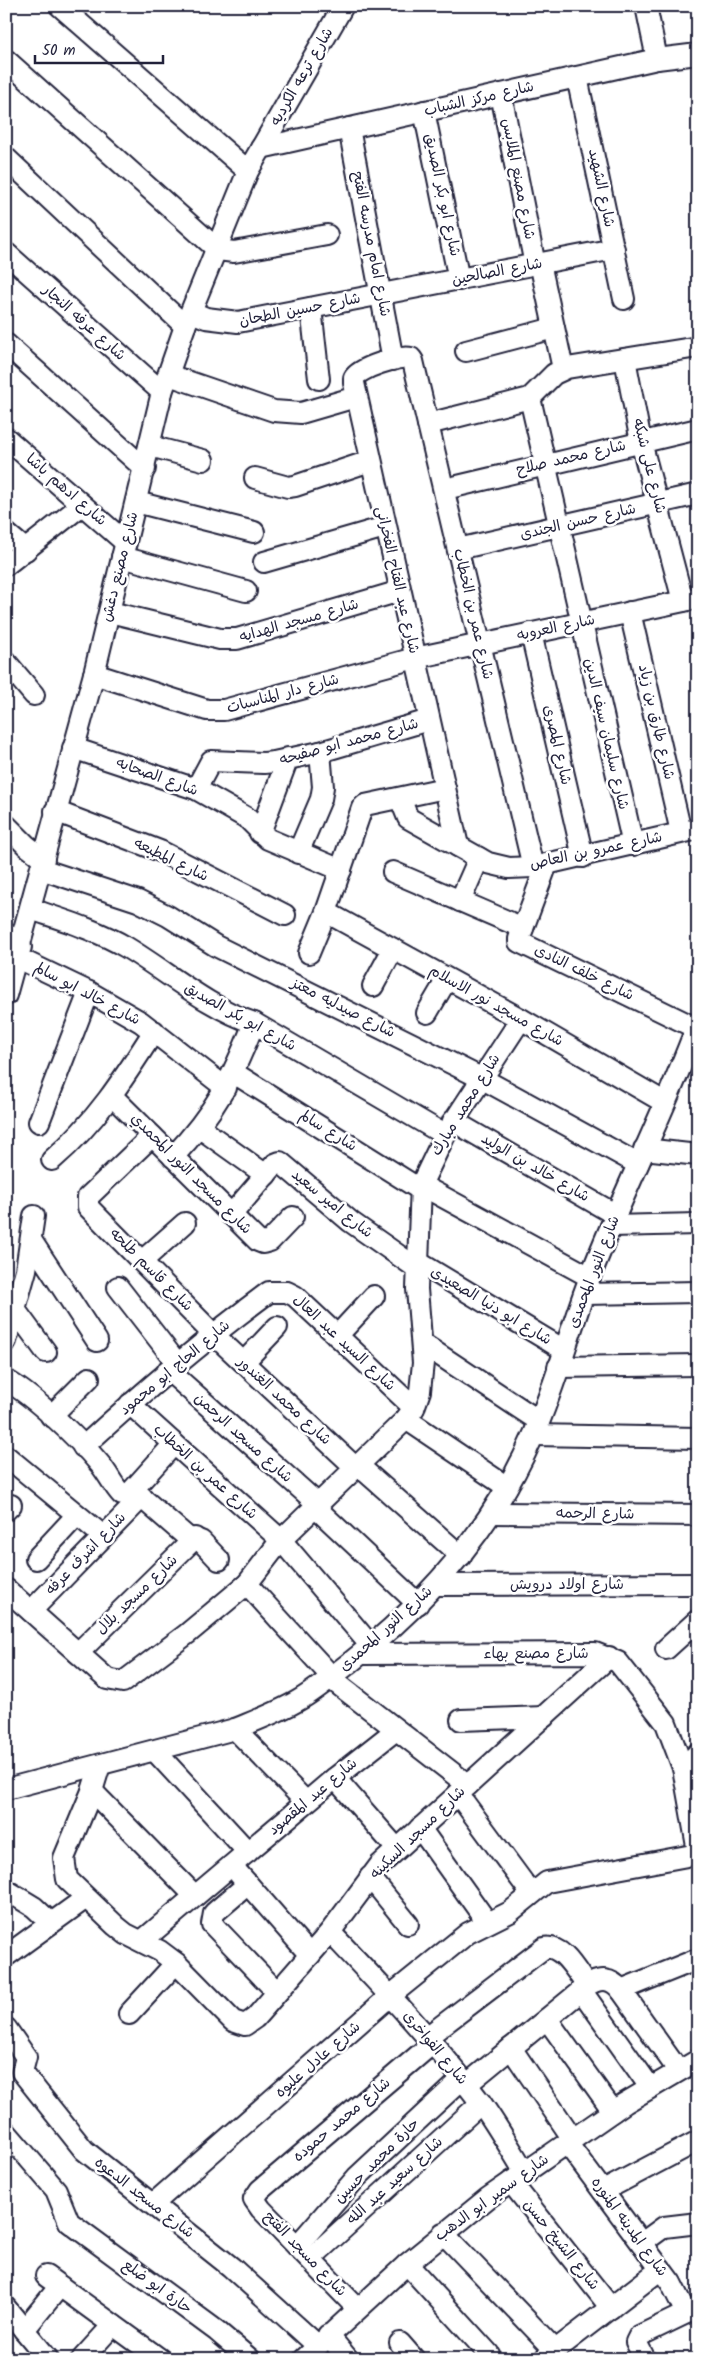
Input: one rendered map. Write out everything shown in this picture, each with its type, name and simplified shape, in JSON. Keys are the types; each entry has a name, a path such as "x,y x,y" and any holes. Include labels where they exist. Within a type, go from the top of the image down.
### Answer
{"street":[{"path":"60,6 248,171"},
{"name":"شارع ترعه الكرديه","path":"260,148 343,6"},
{"path":"646,6 657,59"},
{"name":"شارع مركز الشباب","path":"260,148 657,59 698,54"},
{"path":"6,60 218,250 234,252 327,234"},
{"name":"شارع الشهيد","path":"577,77 624,299"},
{"name":"شارع مصنع الملابس","path":"501,94 537,264 563,369"},
{"name":"شارع ابو بكر الصديق","path":"424,111 459,280"},
{"name":"شارع امام مدرسه الفتح","path":"349,128 393,360"},
{"name":"شارع مصنع دغش","path":"6,995 94,674 166,384 188,319 218,250 248,171 260,148"},
{"path":"6,158 188,319"},
{"name":"شارع الصالحين","path":"380,295 614,249"},
{"name":"شارع عرفه النجار","path":"6,253 166,384"},
{"name":"شارع حسين الطحان","path":"188,319 238,322 380,295"},
{"path":"311,308 319,378"},
{"path":"466,352 554,328"},
{"path":"6,344 145,469"},
{"path":"428,424 530,398 547,380 563,369 698,347"},
{"name":"شارع عبد الفتاح الفخرانى","path":"413,361 407,357 393,360 356,374 354,378 356,397 370,461 458,846"},
{"name":"شارع على شبكه","path":"625,359 641,442 657,503 690,600"},
{"name":"شارع عمر بن الخطاب","path":"413,361 445,489 480,644 540,866"},
{"path":"166,384 274,411 292,413 301,413 356,397"},
{"path":"530,398 580,623"},
{"name":"شارع محمد صلاح","path":"445,489 698,429"},
{"name":"شارع ادهم باشا","path":"6,438 82,505 124,550"},
{"path":"150,446 203,460"},
{"path":"255,478 295,486 370,461"},
{"name":"شارع حسن الجندى","path":"458,550 698,494"},
{"path":"136,502 254,532"},
{"path":"6,565 82,505"},
{"path":"264,562 385,527"},
{"path":"6,533 26,550"},
{"path":"124,550 246,591"},
{"name":"شارع مسجد الهدايه","path":"110,612 220,639 237,640 400,591"},
{"name":"شارع العروبه","path":"415,658 690,600"},
{"name":"شارع طارق بن زياد","path":"630,612 690,831"},
{"name":"شارع سليمان سيف الدين","path":"580,623 633,844"},
{"name":"شارع المصرى","path":"531,633 583,857"},
{"name":"شارع دار المناسبات","path":"94,674 207,710 216,711 415,658"},
{"path":"6,662 34,695"},
{"name":"شارع محمد ابو صفيحه","path":"196,789 211,761 264,763 320,752 430,720"},
{"name":"شارع الصحابه","path":"73,748 196,789 247,818 268,839 341,870"},
{"path":"298,853 321,799 323,787 320,752"},
{"path":"260,833 288,758"},
{"path":"310,953 362,808 445,788"},
{"name":"شارع عمرو بن العاص","path":"400,798 408,818 488,863 510,868 540,866 690,831"},
{"name":"شارع المطبعه","path":"56,811 160,851 285,915"},
{"name":"شارع صيدليه معتز","path":"6,825 42,864 138,901 168,916 216,946 641,1156"},
{"path":"460,900 479,858"},
{"name":"شارع خلف النادى","path":"540,866 523,928 518,939 520,943 697,1026"},
{"path":"393,872 523,928"},
{"name":"شارع ابو بكر الصديق","path":"31,909 112,939 208,1002 236,1017 254,1023 449,1128"},
{"name":"شارع مسجد نور الاسلام","path":"326,912 521,1019 664,1102"},
{"name":"شارع خالد ابو سالم","path":"6,933 19,953 154,1031 230,1080"},
{"path":"373,986 393,949"},
{"path":"427,1013 447,979"},
{"path":"39,1122 89,992"},
{"name":"شارع محمد مبارك","path":"410,1414 422,1378 422,1344 418,1311 421,1188 449,1128 521,1019"},
{"path":"173,1157 200,1128 230,1080 254,1023"},
{"name":"شارع النور المحمدى","path":"7,1788 235,1729 300,1699 367,1650 436,1585 461,1556 492,1513 536,1428 587,1286 697,1026"},
{"path":"52,1160 83,1132 112,1096 154,1031"},
{"name":"شارع سالم","path":"230,1080 421,1188 587,1286"},
{"name":"شارع مسجد النور المحمدي","path":"112,1096 231,1215 263,1243 270,1241 294,1218"},
{"path":"200,1128 266,1175"},
{"name":"شارع خالد بن الوليد","path":"449,1128 614,1220"},
{"name":"شارع قاسم طلحه","path":"152,1136 88,1197 88,1207 213,1334"},
{"path":"641,1156 698,1155"},
{"name":"شارع امير سعيد","path":"231,1215 275,1164 283,1164 351,1222 418,1266"},
{"path":"6,1341 16,1311 31,1240 34,1216"},
{"path":"614,1220 698,1224"},
{"path":"142,1261 185,1223"},
{"path":"31,1240 97,1341"},
{"name":"شارع ابو دنيا الصعيدى","path":"418,1266 561,1359"},
{"path":"587,1286 698,1292"},
{"name":"شارع مسجد الرحمن","path":"118,1287 172,1366 418,1604"},
{"name":"شارع السيد عبد العال","path":"269,1292 278,1290 295,1296 337,1336 410,1414 507,1487"},
{"name":"شارع الحاج ابو محمود","path":"83,1446 172,1366 269,1292"},
{"path":"337,1336 374,1296"},
{"path":"16,1311 46,1352"},
{"path":"244,1362 277,1327"},
{"name":"شارع محمد الغندور","path":"213,1334 357,1467 461,1556"},
{"path":"422,1344 536,1428 698,1438"},
{"path":"561,1359 698,1365"},
{"path":"51,1416 89,1378"},
{"path":"6,1380 51,1416 83,1446 100,1464 122,1495 137,1494 187,1537 201,1541 219,1560"},
{"name":"شارع عمر بن الخطاب","path":"130,1404 281,1540 367,1650"},
{"path":"6,1589 107,1678 122,1682 187,1634 247,1584 281,1540 410,1414"},
{"name":"شارع اشرف عرفه","path":"31,1611 103,1536 174,1444"},
{"path":"8,1454 103,1536"},
{"name":"شارع الرحمه","path":"492,1513 698,1515"},
{"path":"36,1559 77,1515"},
{"name":"شارع مسجد بلال","path":"78,1653 195,1538"},
{"path":"247,1584 331,1678 396,1730 463,1790 531,1893"},
{"name":"شارع اولاد درويش","path":"436,1585 698,1584"},
{"path":"666,1649 698,1620"},
{"name":"شارع مصنع بهاء","path":"367,1650 595,1654 610,1657 626,1670 661,1716 673,1737 689,1779 698,1853"},
{"name":"شارع مسجد السكينه","path":"176,1963 233,2021 244,2025 255,2018 330,1932 370,1877 397,1849 610,1657"},
{"path":"461,1720 544,1717"},
{"path":"235,1729 306,1802"},
{"name":"شارع عبد المقصود","path":"142,1942 306,1802 396,1730"},
{"path":"155,1751 248,1852"},
{"path":"689,1779 698,1753"},
{"path":"100,1765 92,1792 64,1858 67,1879 116,1926 160,1951 176,1963 129,2014"},
{"path":"335,1778 397,1849"},
{"path":"92,1792 194,1896"},
{"path":"420,1828 487,1922"},
{"name":"شارع عادل عليوه","path":"153,2204 390,1996 468,1933 510,1912 531,1893 554,1880 698,1853"},
{"path":"231,1865 310,1955"},
{"path":"370,1877 408,1924"},
{"path":"248,1884 214,1913 212,1924 277,1992"},
{"path":"6,1890 30,1903 51,1924"},
{"path":"6,1956 86,1898"},
{"name":"شارع الفواخرى","path":"330,1932 430,2040 481,2103 518,2178"},
{"name":"شارع محمد حموده","path":"254,2199 260,2190 430,2040 537,1952 548,1947 560,1951 584,1988"},
{"path":"678,2070 621,1990 698,1959"},
{"name":"حارة محمد حسين","path":"303,2253 357,2177 464,2082 511,2048 595,1980 605,1979 615,1983 621,1990"},
{"path":"584,1988 650,2087"},
{"path":"547,2018 613,2111"},
{"name":"شارع مسجد الدعوه","path":"6,2028 26,2057 22,2072 69,2133 92,2157 237,2272 316,2346"},
{"name":"شارع المدينه المنوره","path":"511,2048 603,2191 692,2310"},
{"name":"شارع سمير ابو الدهب","path":"316,2346 443,2233 613,2111 678,2070 698,2060"},
{"name":"شارع سعيد عبد الله","path":"303,2253 481,2103"},
{"name":"حارة ابو ضلع","path":"6,2132 56,2190 66,2216 77,2229 217,2331 250,2359"},
{"path":"603,2191 698,2141"},
{"name":"شارع الشيخ حسن","path":"518,2178 611,2308"},
{"name":"شارع مسجد الفتح","path":"254,2199 357,2308"},
{"path":"642,2243 664,2227 698,2223"},
{"path":"443,2233 549,2354 661,2269"},
{"path":"406,2264 489,2354"},
{"path":"24,2330 53,2281 160,2359"},
{"path":"6,2308 48,2359"},
{"path":"645,2359 637,2340 643,2333 692,2310"},
{"path":"82,2359 113,2325"},
{"path":"400,2343 414,2359"},
{"path":"316,2346 348,2359"}]}
